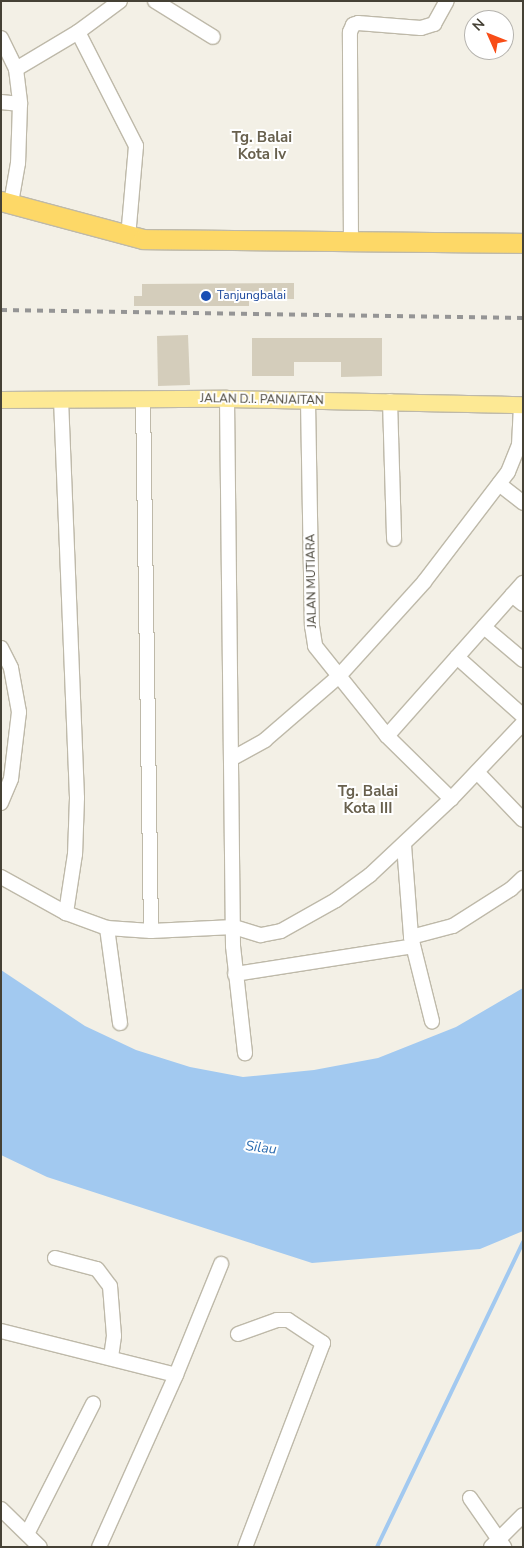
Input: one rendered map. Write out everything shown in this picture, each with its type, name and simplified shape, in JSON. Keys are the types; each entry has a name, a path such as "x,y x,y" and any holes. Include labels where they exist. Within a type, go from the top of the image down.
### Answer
{"highway":[{"path":"6,202 128,237 350,242 523,242"}],"main road":[{"name":"JALAN D.I. PANJAITAN","path":"1,400 61,398 228,399 522,405"}],"street":[{"path":"16,69 78,32 120,1"},
{"path":"155,1 213,37"},
{"path":"350,242 350,32 353,25 358,22 421,28 434,24 446,1"},
{"path":"78,32 136,146 128,237"},
{"path":"1,38 16,69 20,104 18,163 6,202"},
{"path":"1,102 20,104"},
{"path":"61,398 77,798 75,854 66,912"},
{"path":"143,399 150,931"},
{"path":"228,399 229,675 233,758 235,974 245,1053"},
{"name":"JALAN MUTIARA","path":"308,401 313,638 320,654 387,736 451,799"},
{"path":"390,401 394,540"},
{"path":"233,758 265,740 338,677 424,582 499,484 519,445 522,405"},
{"path":"499,484 523,503"},
{"path":"387,736 523,583"},
{"path":"512,595 523,604"},
{"path":"484,627 523,660"},
{"path":"1,648 11,668 19,712 11,780 1,803"},
{"path":"457,657 523,716"},
{"path":"1,877 66,912 108,928 150,931 234,927 261,935 281,931 336,900 404,845 451,799 523,723"},
{"path":"476,772 523,820"},
{"path":"404,845 412,942 432,1021"},
{"path":"235,974 412,942 453,926 511,889 523,878"},
{"path":"108,928 120,1023"},
{"path":"55,1258 97,1269 110,1286 114,1336 111,1358"},
{"path":"99,1547 176,1376 221,1264"},
{"path":"238,1334 277,1320 288,1320 322,1343 245,1547"},
{"path":"1,1331 176,1376"},
{"path":"28,1532 93,1404"},
{"path":"470,1498 498,1544 523,1515"},
{"path":"1,1509 28,1532 40,1547"}],"water":[{"name":"Silau","path":"1,970 85,1026 136,1050 190,1067 243,1077 314,1070 378,1058 456,1027 523,988 523,1231 480,1249 312,1263 47,1177 1,1155"}],"building":[{"path":"294,283 294,299 249,299 249,306 134,306 134,296 142,296 142,284"},
{"path":"188,335 190,385 158,386 157,336"},
{"path":"252,338 382,338 382,376 341,377 341,362 294,362 294,376 252,376"}],"waterway":[{"path":"377,1547 523,1242"}],"railway":[{"path":"1,310 523,318"}],"place":[{"name":"Tanjungbalai","path":"206,296"}],"district":[{"name":"Tg. Balai Kota Iv","path":"262,146"},
{"name":"Tg. Balai Kota III","path":"368,800"}]}
